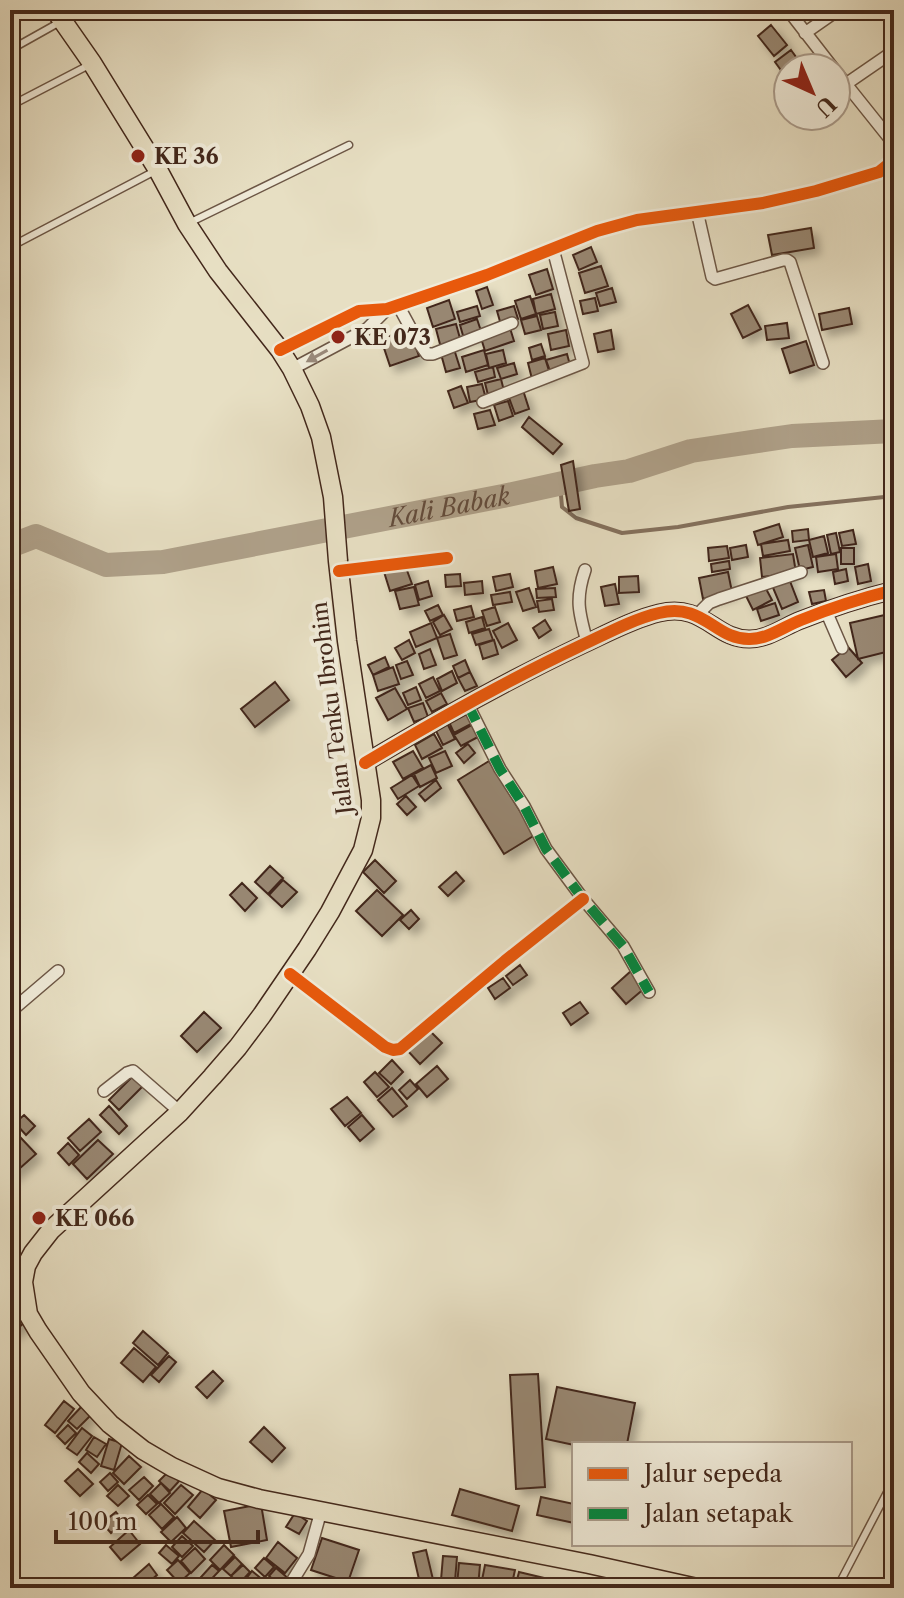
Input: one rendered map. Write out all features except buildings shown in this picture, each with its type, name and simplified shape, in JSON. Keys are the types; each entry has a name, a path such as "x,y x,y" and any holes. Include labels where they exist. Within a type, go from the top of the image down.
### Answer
{"main road":[{"name":"Jalan Tenku Ibrohim","path":"59,15 158,170 187,224 218,271 280,350 310,406 321,437 333,497 338,566 371,818 363,850 330,912 238,1047 180,1112 44,1237 26,1266 23,1282 28,1314 81,1393 110,1424 143,1450 180,1472 218,1488 249,1497 697,1588"}],"street":[{"path":"788,10 820,52"},
{"path":"805,33 838,10"},
{"path":"852,80 894,51"},
{"path":"852,92 894,144"},
{"path":"280,350 359,311 392,307 487,275 616,225 763,203 816,191 879,172 894,160"},
{"path":"697,211 715,279 783,260 790,262 823,363"},
{"path":"483,402 583,363 553,249"},
{"path":"392,307 427,354 512,323"},
{"path":"292,369 367,329 392,307"},
{"path":"338,566 447,558"},
{"path":"585,570 577,599 587,642"},
{"path":"697,615 709,603 801,572"},
{"path":"365,763 467,703 587,642 658,613 678,611 697,615 727,634 750,639 766,636 856,600 894,590"},
{"path":"826,611 842,648"},
{"path":"467,703 546,849 623,946 649,992"},
{"path":"290,974 385,1047 400,1049 583,899"},
{"path":"10,1012 58,971"},
{"path":"104,1091 133,1071 180,1112"},
{"path":"10,1292 28,1314"},
{"path":"288,1588 309,1554 321,1511"}],"lane":[{"path":"10,50 59,15"},
{"path":"10,106 92,63"},
{"path":"187,224 349,145"},
{"path":"10,247 158,170"},
{"path":"837,1588 894,1479"}],"waterway":[{"name":"Kali Babak","path":"10,546 36,536 106,565 163,562 629,471 691,451 792,436 894,431"},
{"path":"560,484 562,507 576,518 622,533 678,527 788,507 894,496"}],"marked path":[{"path":"467,703 546,849 623,946 649,992"}],"cycle path":[{"path":"280,350 359,311 387,309 487,275 597,231 637,220 763,203 816,191 879,172 894,160"},
{"path":"339,571 447,558"},
{"path":"365,763 525,673 649,616 674,611 687,613 727,634 750,639 770,635 824,611 894,590"},
{"path":"290,974 385,1047 400,1049 583,899"}],"place":[{"name":"KE 36","path":"138,156"},
{"name":"KE 073","path":"338,337"},
{"name":"KE 066","path":"39,1218"}]}
